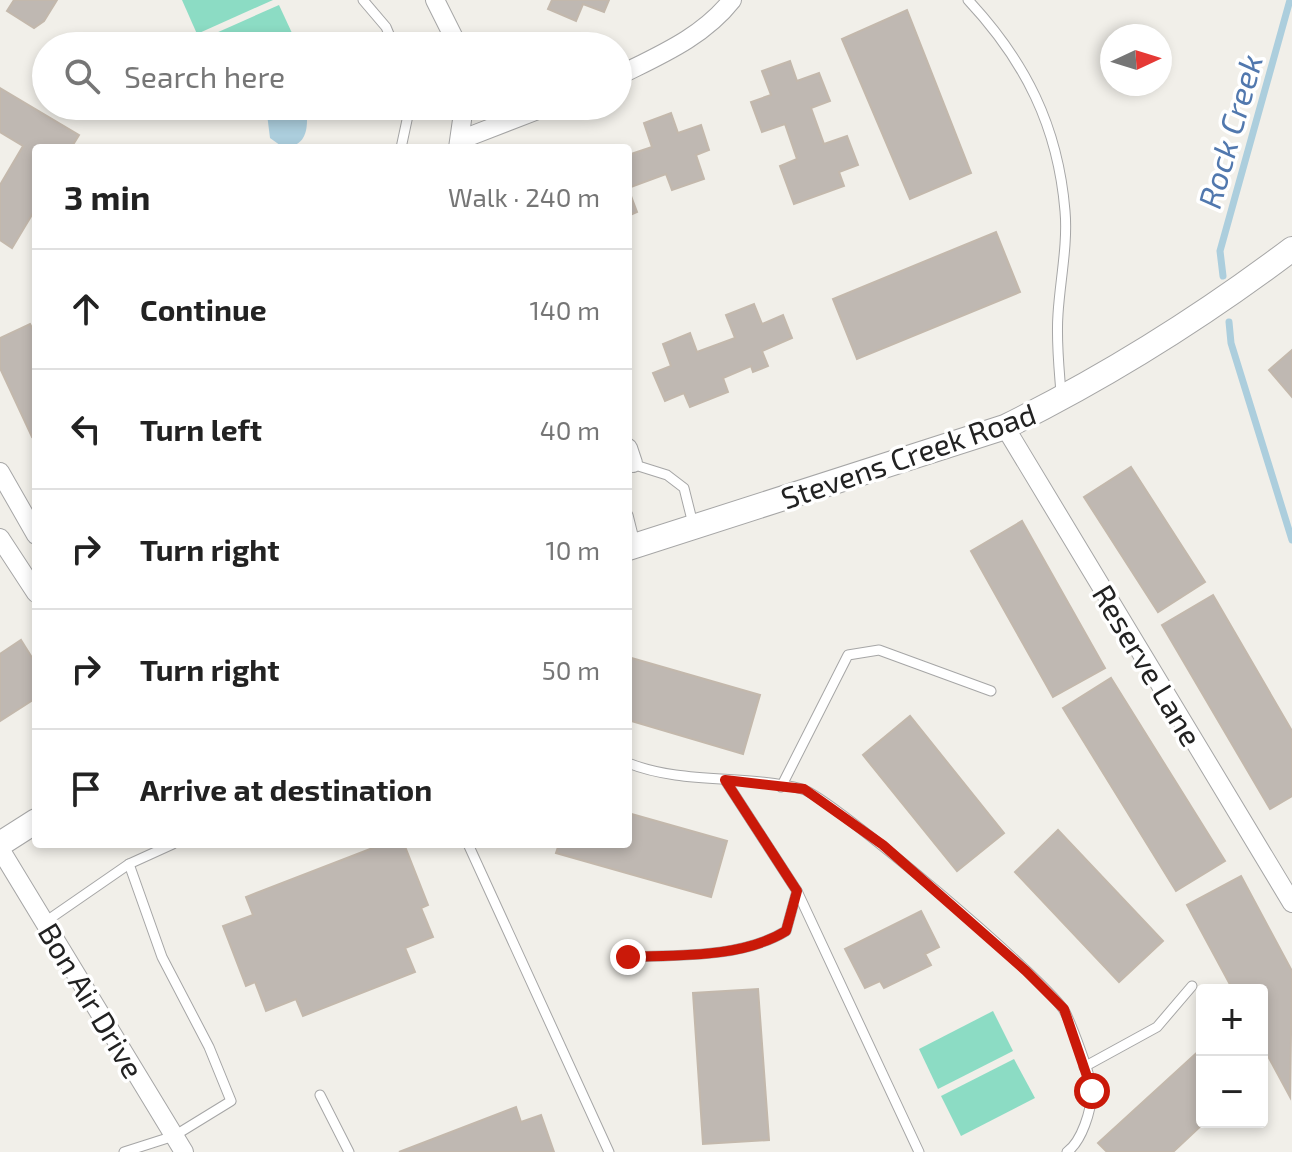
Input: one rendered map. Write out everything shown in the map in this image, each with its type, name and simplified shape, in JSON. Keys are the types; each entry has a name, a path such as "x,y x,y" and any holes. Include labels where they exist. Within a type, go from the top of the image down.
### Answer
{"street":[{"path":"435,0 451,32"},
{"path":"632,69 676,47 718,19 732,0"},
{"path":"462,120 459,144 494,140 526,120"},
{"name":"Stevens Creek Road","path":"632,547 1005,427 1062,399 1215,307 1292,249"},
{"name":"Reserve Lane","path":"1005,427 1292,903"},
{"path":"0,472 32,528"},
{"path":"0,538 32,587"},
{"path":"0,846 32,824"},
{"name":"Bon Air Drive","path":"0,846 179,1144"}],"lane":[{"path":"363,0 388,32"},
{"path":"968,0 1011,48 1026,73 1052,138 1065,212 1057,318 1062,399"},
{"path":"402,144 407,120"},
{"path":"632,461 667,475 684,488 693,528"},
{"path":"781,787 848,655 879,650 991,691"},
{"path":"632,765 653,773 804,789 883,845 1026,971 1064,1009 1092,1091 1078,1144 1067,1152"},
{"path":"725,780 797,891 919,1152"},
{"path":"45,922 129,864 164,848"},
{"path":"470,848 609,1152"},
{"path":"124,1152 179,1144 231,1101 209,1047 162,957 129,864"},
{"path":"628,957 702,954 773,939 786,931 797,891"},
{"path":"1084,1067 1157,1027 1192,986"},
{"path":"320,1095 348,1152"}],"green space":[{"path":"182,0 273,0 201,32 196,32"},
{"path":"279,5 292,32 218,32"},
{"path":"993,1011 1013,1051 938,1089 919,1049"},
{"path":"1014,1059 1035,1098 961,1136 941,1096"}],"water":[{"path":"268,120 307,120 306,131 299,143 278,144 270,138"}],"building":[{"path":"14,0 57,0 44,21 34,28 7,11"},
{"path":"552,0 609,0 604,12 583,4 576,21 548,9"},
{"path":"907,10 971,173 910,199 842,39"},
{"path":"790,61 797,81 819,73 830,101 811,108 824,144 847,136 858,165 839,172 844,186 794,204 780,166 797,159 785,124 762,132 751,102 771,95 762,71"},
{"path":"0,88 32,107 32,120 54,120 79,135 73,144 32,144 32,215 12,248 0,240 0,185 23,146 0,132"},
{"path":"671,113 678,133 701,125 709,150 696,155 704,179 672,190 666,174 632,187 632,154 652,147 644,123"},
{"path":"996,232 1020,292 857,359 833,299"},
{"path":"754,304 762,324 783,315 792,338 762,351 768,366 753,372 751,366 723,378 728,392 690,407 684,393 665,401 653,373 671,366 663,344 690,333 697,352 735,338 726,315"},
{"path":"30,324 32,328 32,437 0,368 0,338"},
{"path":"1292,350 1292,397 1269,370"},
{"path":"1131,467 1205,582 1158,612 1084,497"},
{"path":"1022,521 1105,668 1053,697 971,551"},
{"path":"1213,595 1292,731 1292,796 1270,809 1162,625"},
{"path":"21,640 32,658 32,701 0,721 0,654"},
{"path":"632,658 760,695 743,754 632,721"},
{"path":"1111,678 1225,861 1176,891 1063,708"},
{"path":"910,716 1004,833 957,871 863,755"},
{"path":"632,814 727,841 711,897 556,853 558,848 632,848"},
{"path":"1058,830 1163,941 1119,982 1015,872"},
{"path":"373,848 406,848 428,905 421,908 433,937 405,948 415,972 303,1016 296,999 266,1011 255,982 246,986 223,926 253,915 246,897"},
{"path":"1241,876 1292,971 1290,1097 1268,1056 1268,984 1230,984 1187,905"},
{"path":"921,911 939,947 925,954 931,965 884,988 880,981 865,988 845,949"},
{"path":"758,989 769,1140 703,1144 693,993"},
{"path":"1196,1053 1196,1128 1199,1128 1173,1152 1107,1152 1098,1143"},
{"path":"516,1107 521,1122 541,1115 554,1152 399,1152"}],"waterway":[{"name":"Rock Creek","path":"1223,276 1220,251 1290,0"},
{"name":"Rock Creek","path":"1229,322 1231,343 1292,540"}],"route":[{"path":"628,957 702,954 773,939 786,931 797,891 725,780 804,789 883,845 1026,971 1064,1009 1092,1091"}]}
